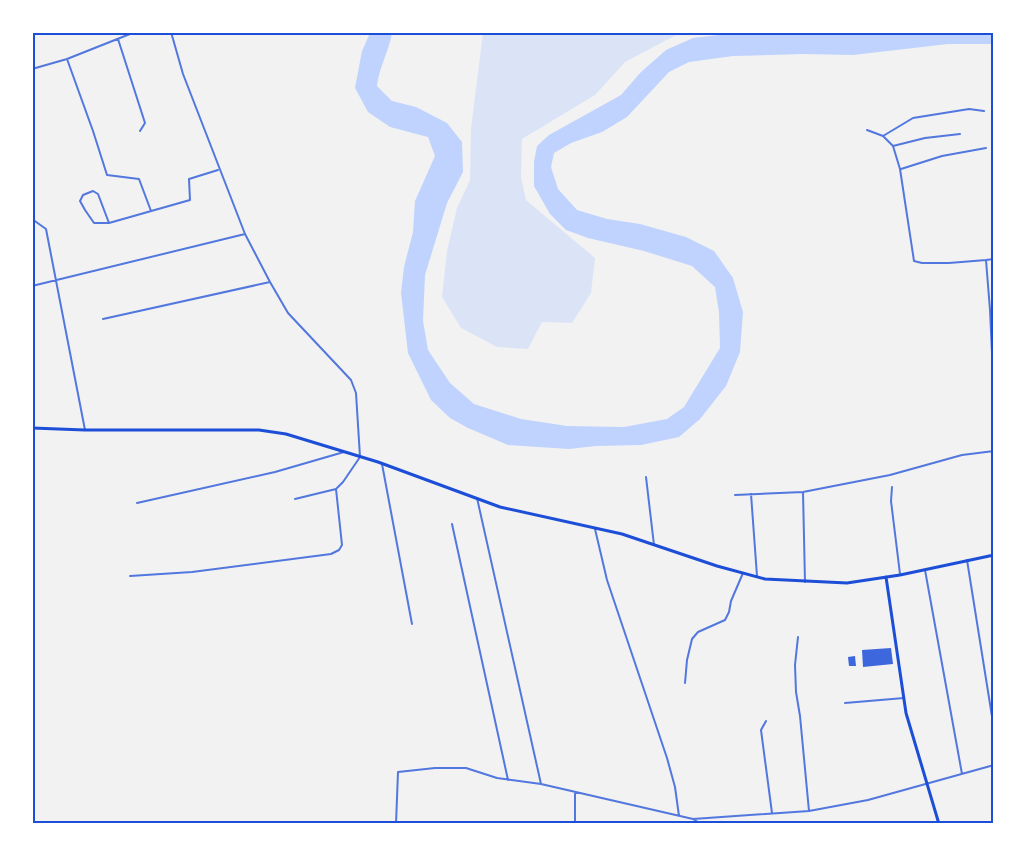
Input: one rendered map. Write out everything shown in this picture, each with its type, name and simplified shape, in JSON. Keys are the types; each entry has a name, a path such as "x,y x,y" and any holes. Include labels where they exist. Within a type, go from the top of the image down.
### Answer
{"main road":[{"path":"32,428 84,430 259,430 286,434 382,464 500,507 622,534 717,566 765,579 847,583 900,575 994,555"},
{"path":"886,577 906,713 939,824"}],"street":[{"path":"32,69 67,59 135,32"},
{"path":"171,32 183,74 245,234 288,313 351,380 356,392 360,457 336,489 295,499"},
{"path":"118,39 145,123 140,131"},
{"path":"67,59 107,175 139,179 151,212"},
{"path":"883,136 913,118 968,108 984,111"},
{"path":"867,130 883,136 893,146 900,169 914,261 922,263 949,263 994,259"},
{"path":"893,146 925,138 960,134"},
{"path":"900,169 942,156 986,148"},
{"path":"109,223 98,194 93,191 83,195 80,201 94,222 109,223 190,200 189,179 219,170"},
{"path":"32,219 46,229 84,430"},
{"path":"32,286 245,234"},
{"path":"986,260 992,329 994,396"},
{"path":"103,319 270,282"},
{"path":"735,495 804,492 890,475 962,455 994,451"},
{"path":"138,503 275,472 345,452"},
{"path":"382,464 412,624"},
{"path":"646,477 654,545"},
{"path":"892,487 891,501 900,575"},
{"path":"130,576 192,572 331,554 339,550 342,544 336,489"},
{"path":"804,492 805,582"},
{"path":"751,494 757,576"},
{"path":"477,498 541,784"},
{"path":"452,524 508,780"},
{"path":"595,528 607,580 668,758 679,816"},
{"path":"967,560 994,729"},
{"path":"924,569 962,774"},
{"path":"685,683 687,660 692,639 698,632 725,620 743,573"},
{"path":"798,637 795,665 796,692 809,811"},
{"path":"845,703 904,698"},
{"path":"766,721 761,730 772,813"},
{"path":"692,819 809,811 868,800 994,765"},
{"path":"396,824 398,772 435,768 466,768 508,780 541,784 692,819 701,824"},
{"path":"575,792 575,824"}],"shaded area":[{"path":"483,33 680,33 625,62 595,95 522,139 521,177 526,200 595,258 591,293 572,323 542,322 528,349 497,347 461,328 442,297 447,251 457,208 470,180 471,128"}],"water":[{"path":"993,32 994,44 948,44 853,55 733,56 689,62 669,72 627,117 602,132 571,143 554,153 551,167 558,189 577,210 607,219 640,224 686,237 714,251 733,278 743,312 740,352 726,386 700,419 679,437 641,445 569,449 508,445 450,418 431,400 408,353 401,293 404,267 413,232 415,201 435,156 428,137 390,127 368,112 355,88 362,51 370,33 392,33 377,86 392,101 416,107 447,123 462,142 463,172 447,203 425,275 423,321 428,350 450,383 474,404 521,419 567,426 624,427 667,419 684,407 720,348 719,312 715,287 692,266 644,251 588,238 566,230 550,214 534,186 534,162 537,146 549,135 621,95 641,72 666,50 693,38 735,33"}],"building":[{"path":"891,648 893,664 863,667 862,650"},
{"path":"855,656 856,666 849,666 848,657"}]}
